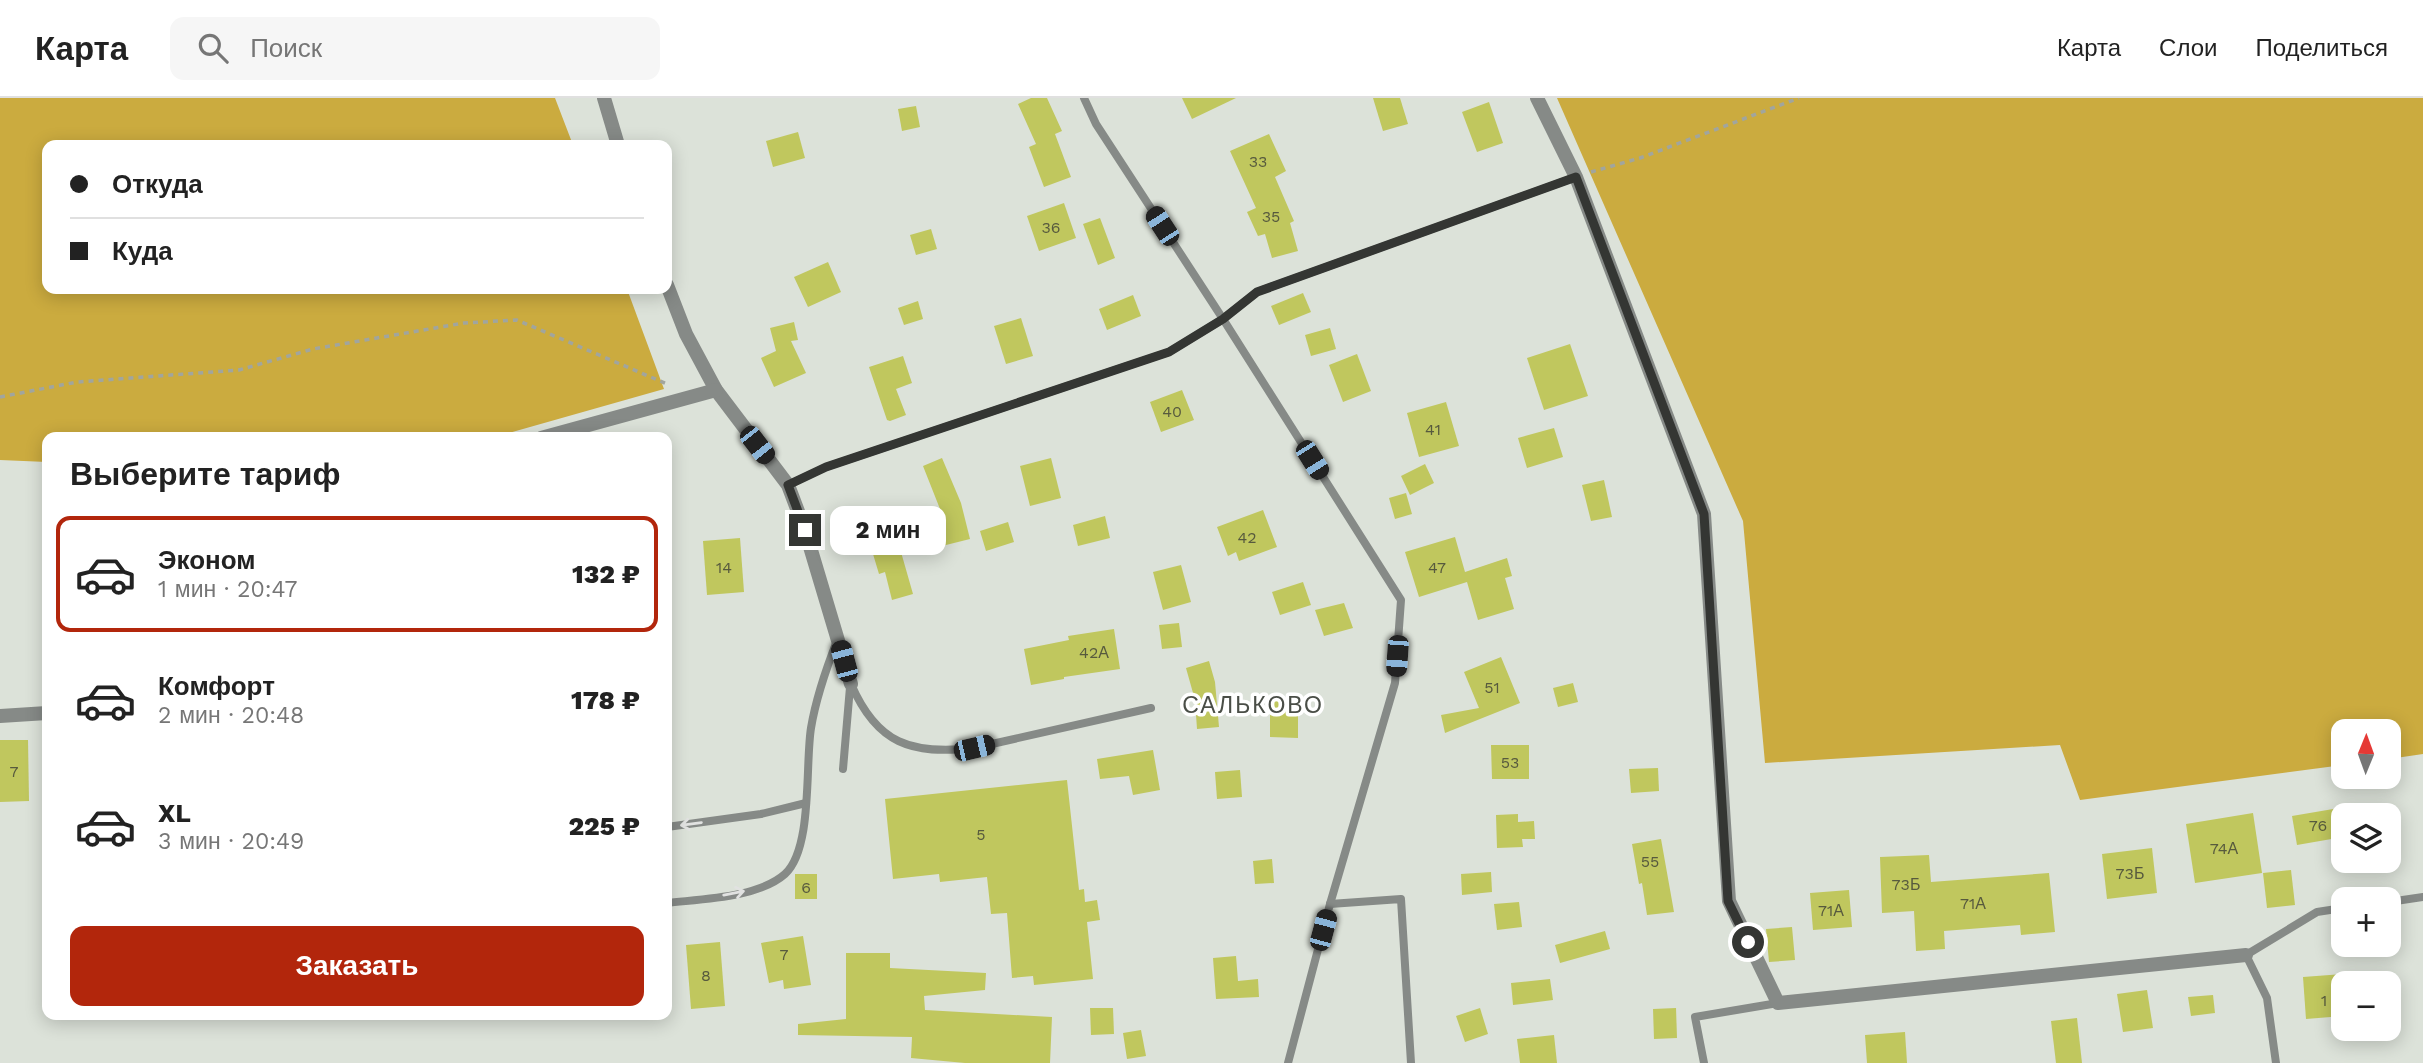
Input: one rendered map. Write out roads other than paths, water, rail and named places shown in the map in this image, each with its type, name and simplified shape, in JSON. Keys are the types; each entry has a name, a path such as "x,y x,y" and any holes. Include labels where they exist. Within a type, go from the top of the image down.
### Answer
{"street":[{"path":"604,98 617,140"},
{"path":"1537,98 1576,177 1704,514 1728,901 1778,1003 2246,955"},
{"path":"671,294 687,334 716,390 788,485 805,530 850,684"},
{"path":"563,432 716,390"},
{"path":"0,716 42,713"}],"lane":[{"path":"1084,98 1096,124 1401,600 1395,683 1330,904 1288,1063"},
{"path":"788,485 826,467 1169,352 1223,319 1257,292 1576,177"},
{"path":"672,902 759,888 787,872 801,843 811,730 838,638"},
{"path":"850,684 860,706 887,735 905,745 933,750 974,748 1151,708"},
{"path":"844,769 850,684"},
{"path":"672,826 761,814 806,803"},
{"path":"2401,900 2423,897"},
{"path":"1330,904 1401,900 1411,1063"},
{"path":"2277,1063 2267,998 2246,955 2317,912 2331,910"},
{"path":"1704,1063 1695,1017 1778,1003"}],"district":[{"name":"САЛЬКОВО","path":"1253,705"}]}
